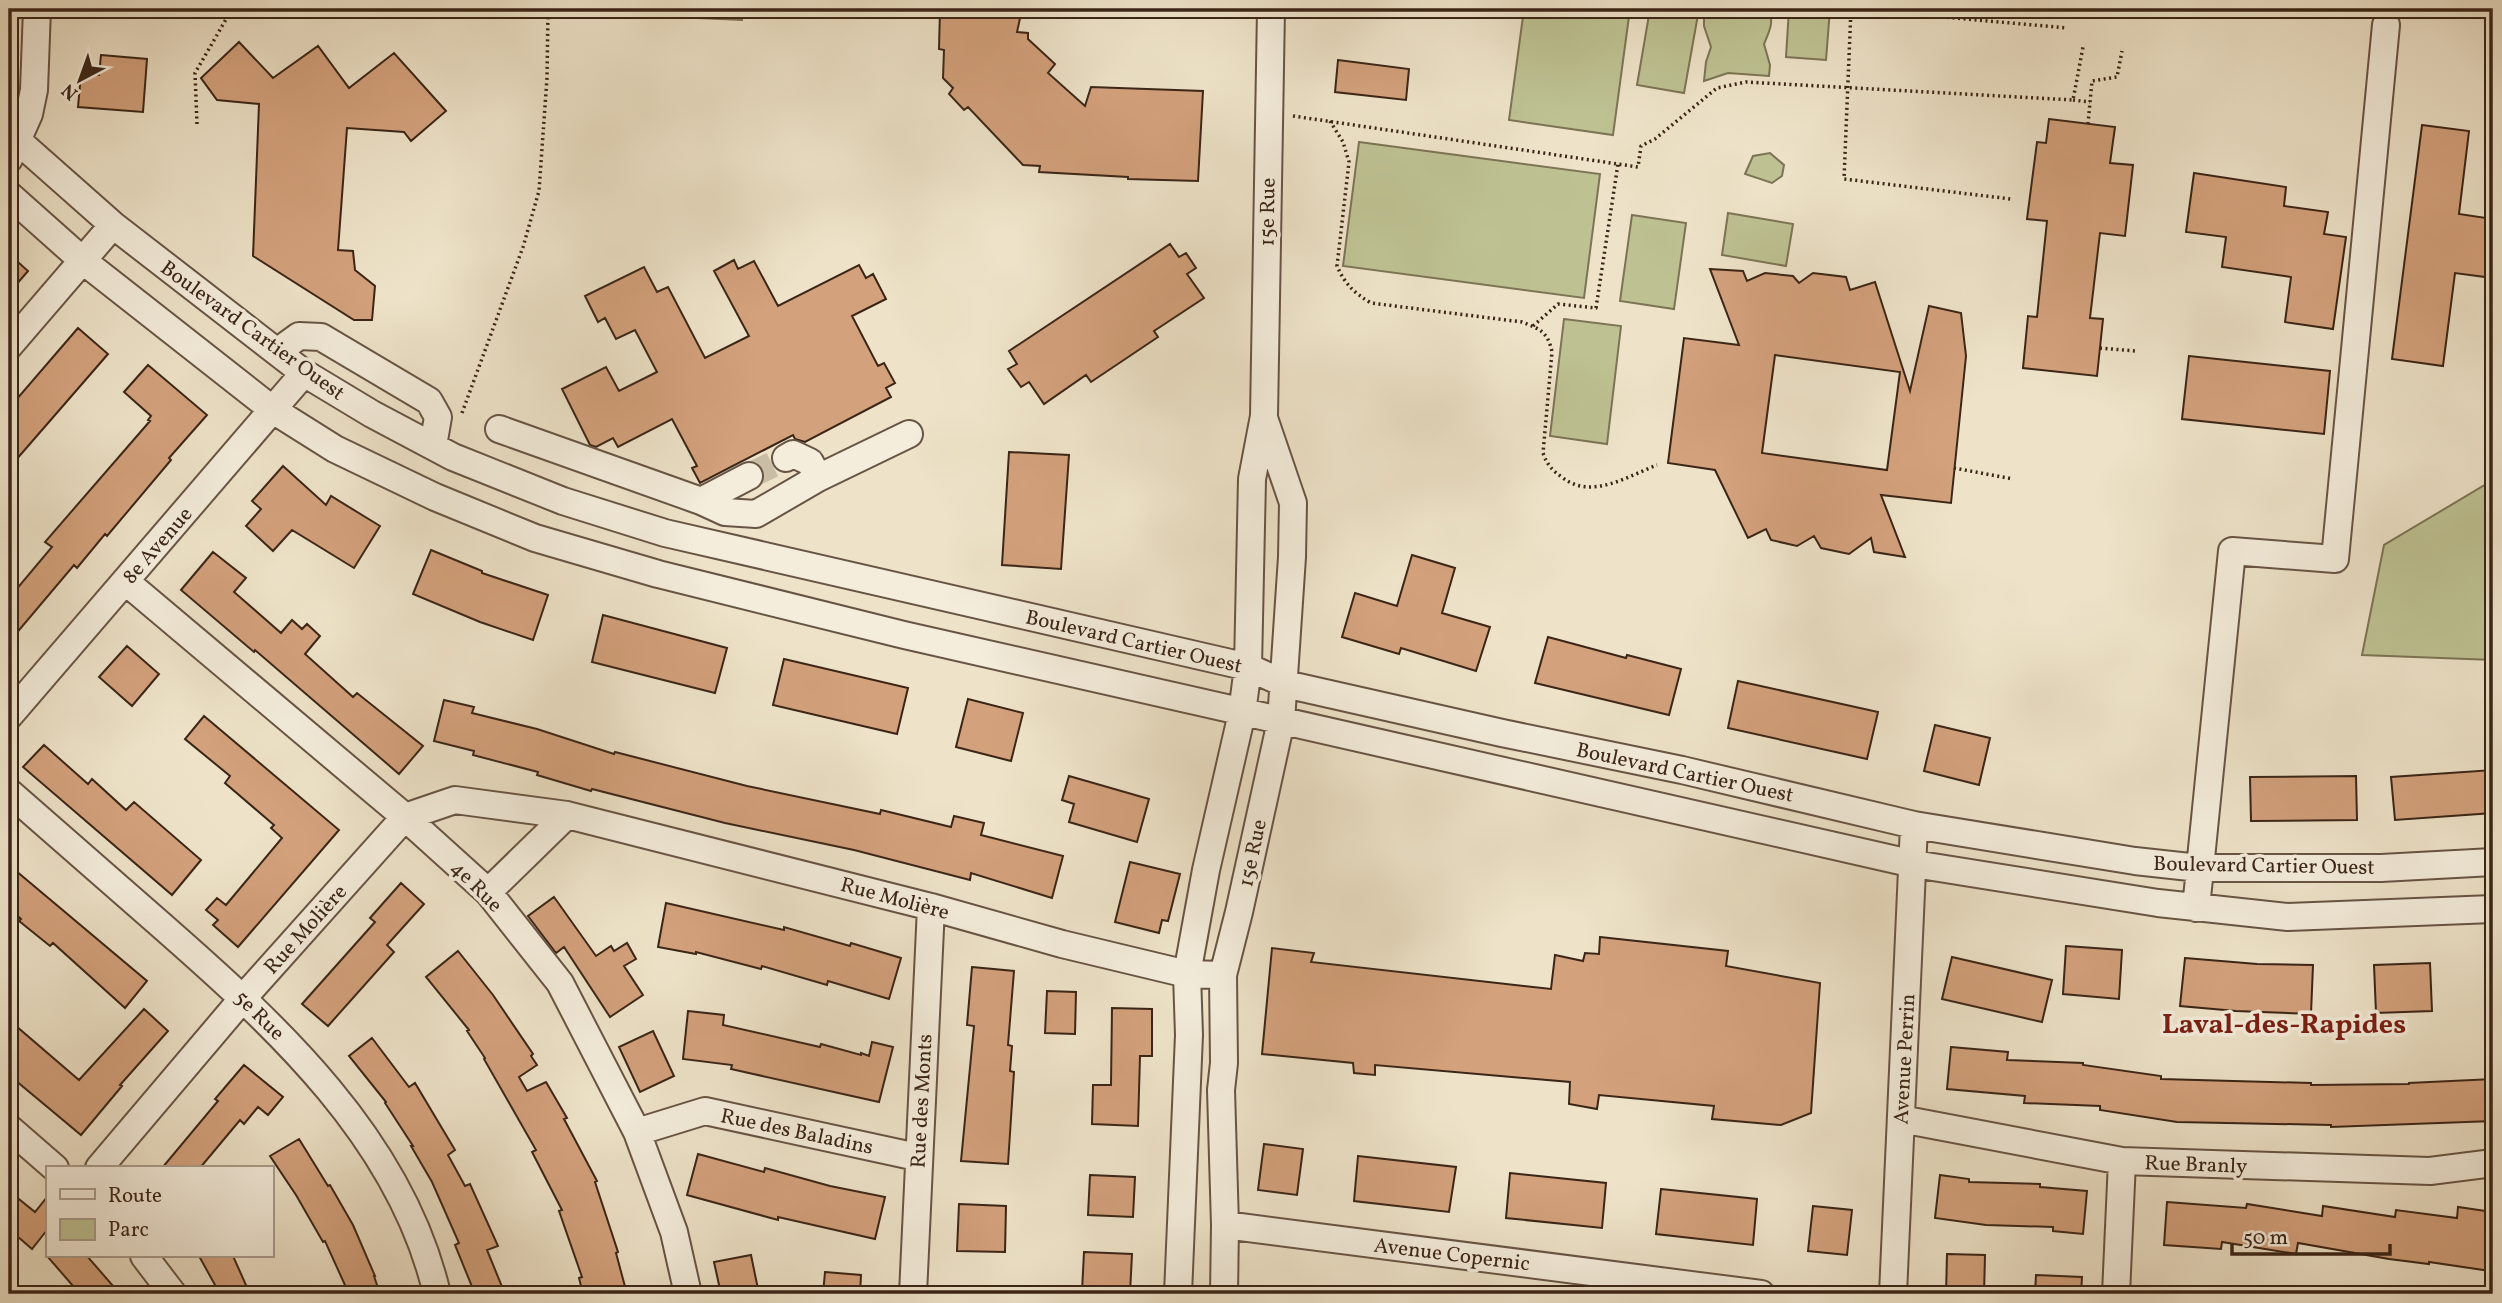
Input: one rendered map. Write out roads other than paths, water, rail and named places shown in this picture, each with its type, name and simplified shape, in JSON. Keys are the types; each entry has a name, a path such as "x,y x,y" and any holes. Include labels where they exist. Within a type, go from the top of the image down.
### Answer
{"street":[{"path":"12,145 29,114 34,90 37,9"},
{"name":"15e Rue","path":"1178,1294 1189,1035 1187,974 1206,870 1242,713 1248,667 1252,479 1264,416 1271,9"},
{"path":"2196,908 2232,551 2335,559 2386,25"},
{"name":"Boulevard Cartier Ouest","path":"12,145 304,373 372,414 453,457 563,501 665,533 1248,667 1285,684 1515,736 1682,770 1914,825 2134,861 2199,868 2381,868 2493,862"},
{"name":"Boulevard Cartier Ouest","path":"9,195 82,260 273,410 335,449 435,498 535,538 767,602 1242,713 1914,864 2196,908 2288,917 2493,909"},
{"path":"9,346 113,225"},
{"path":"277,352 299,336 321,337 429,401 438,417 433,446"},
{"name":"8e Avenue","path":"9,716 304,373"},
{"name":"15e Rue","path":"1224,1294 1221,1090 1224,1063 1223,975 1281,721 1285,684 1293,503 1264,416"},
{"path":"499,429 725,512 756,514 818,478 909,435"},
{"path":"786,458 793,454 810,463 818,478"},
{"path":"701,501 749,476"},
{"name":"4e Rue","path":"125,581 405,817 488,892 561,983 637,1132 674,1232 688,1294"},
{"name":"5e Rue","path":"9,792 244,998 316,1072 390,1174 430,1262 437,1294"},
{"name":"Rue Molière","path":"101,1166 244,998 405,817 455,800 567,816 931,907 1062,944 1187,974 1223,975"},
{"path":"488,892 567,816"},
{"name":"Avenue Perrin","path":"1893,1294 1914,825"},
{"name":"Rue des Monts","path":"913,1294 931,907"},
{"name":"Rue des Baladins","path":"637,1132 705,1111 918,1157"},
{"name":"Rue Branly","path":"1901,1119 2122,1161 2430,1171 2493,1163"},
{"path":"9,1128 53,1166"},
{"path":"2116,1294 2122,1161"},
{"name":"Avenue Copernic","path":"1225,1225 1761,1294"},
{"path":"146,1258 173,1294"}],"tunnel":[{"path":"749,476 786,458"}],"district":[{"name":"Laval-des-Rapides","path":"2284,1023"}]}
